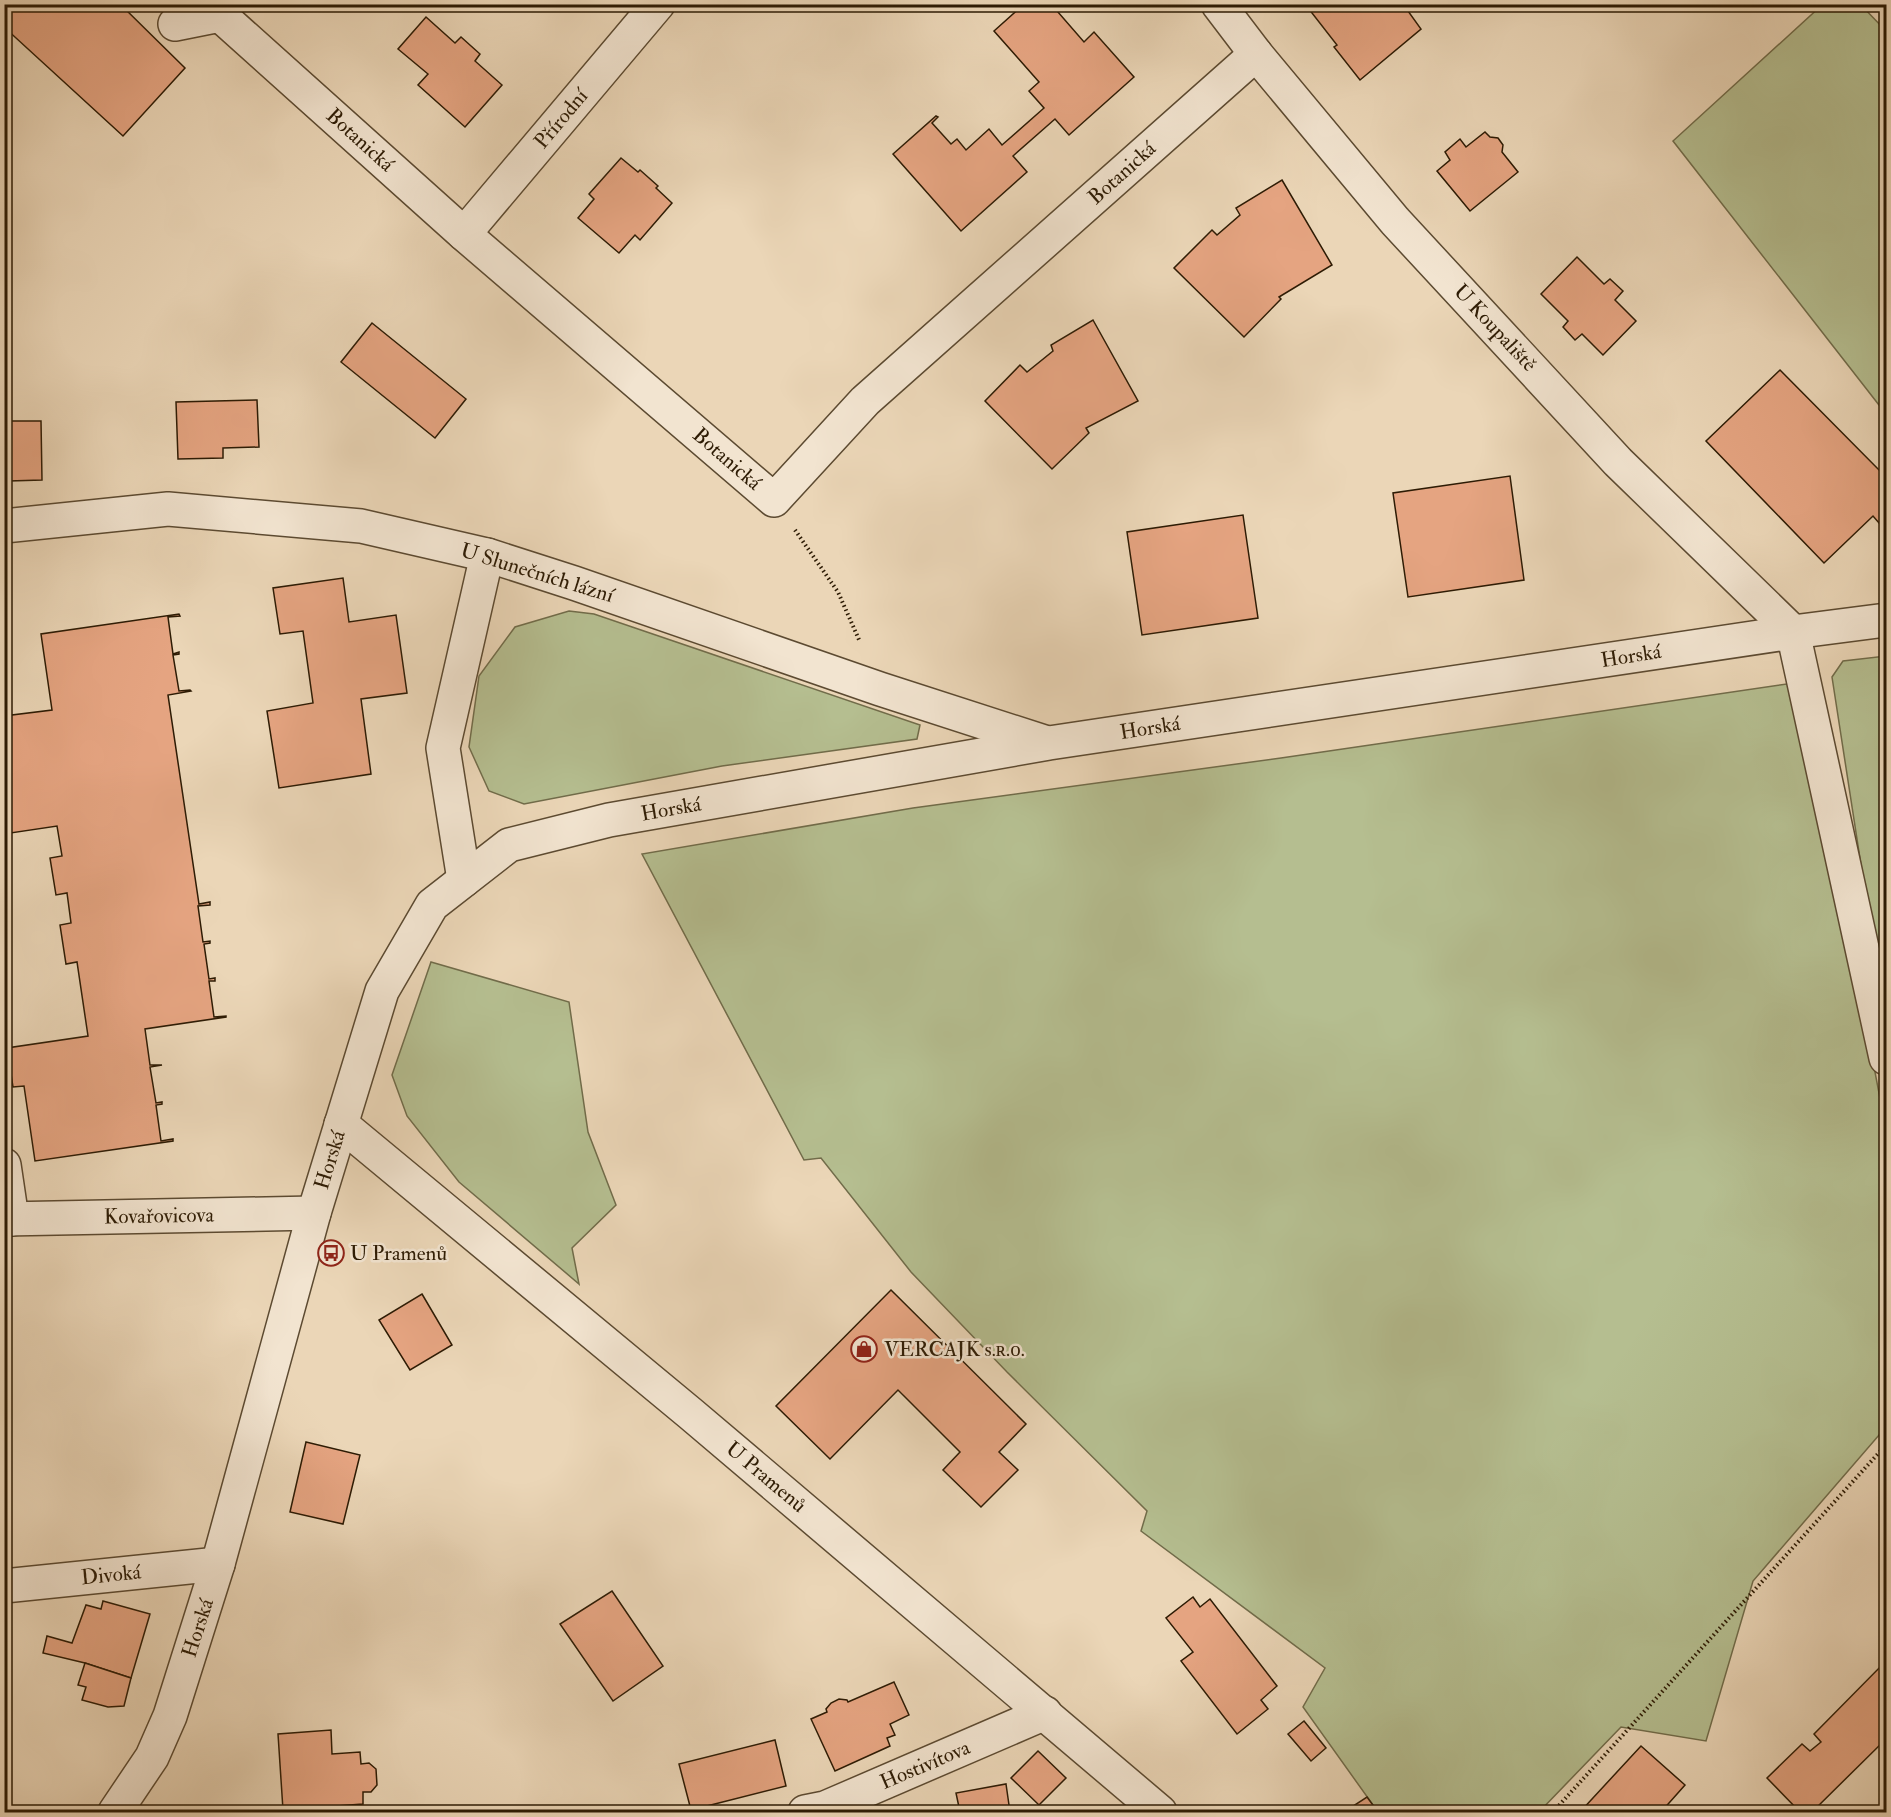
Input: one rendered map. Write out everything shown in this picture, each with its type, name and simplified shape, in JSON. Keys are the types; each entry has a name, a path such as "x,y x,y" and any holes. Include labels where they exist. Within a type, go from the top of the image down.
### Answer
{"street":[{"name":"Přírodní","path":"464,234 658,4"},
{"name":"U Koupaliště","path":"1218,4 1256,54 1395,221 1618,462 1793,632"},
{"name":"Botanická","path":"176,24 220,15 464,234 774,500 865,401 1256,54"},
{"name":"U Slunečních lázní","path":"4,526 168,509 361,526 487,555 880,689 1049,743"},
{"path":"464,880 443,748 487,555"},
{"name":"Horská","path":"115,1812 152,1757 170,1716 219,1564 314,1213 382,991 432,905 509,845 609,820 1049,743 1887,620"},
{"path":"1793,632 1887,1058"},
{"name":"U Pramenů","path":"341,1124 691,1414 1160,1812"},
{"path":"4,1165 8,1219"},
{"name":"Kovařovicova","path":"8,1219 314,1213"},
{"name":"Divoká","path":"4,1586 219,1564"},
{"name":"Hostivítova","path":"804,1812 825,1808 1045,1713"}],"path":[{"path":"774,500 838,592 880,689"},
{"path":"1553,1812 1887,1445"}],"green space":[{"path":"1822,5 1861,5 1886,31 1886,414 1673,141"},
{"path":"569,611 594,614 920,725 917,739 722,766 524,804 489,791 469,747 479,676 515,627"},
{"path":"1886,656 1886,1027 1832,677 1843,661"},
{"path":"1801,682 1886,1130 1886,1427 1753,1581 1706,1741 1621,1727 1539,1812 1378,1812 1303,1707 1325,1668 1141,1531 1147,1511 1007,1372 911,1272 821,1158 804,1160 642,854 913,808 1281,758"},
{"path":"431,962 569,1002 588,1132 616,1205 572,1248 579,1284 459,1182 407,1116 392,1075"}],"building":[{"path":"4,4 120,4 185,68 123,136 4,27"},
{"path":"1024,4 1051,4 1084,42 1094,32 1134,77 1069,135 1055,119 1013,156 1027,172 961,231 893,154 936,116 938,117 932,123 951,144 957,139 966,150 989,129 1002,145 1044,108 1029,91 1039,82 994,31"},
{"path":"1305,4 1403,4 1421,29 1360,80 1334,47 1337,45"},
{"path":"426,17 455,43 461,37 480,54 475,61 502,85 465,127 418,85 428,74 398,49"},
{"path":"1485,132 1490,137 1498,138 1503,145 1502,152 1518,172 1470,211 1437,171 1450,160 1445,152 1460,139 1466,147"},
{"path":"621,158 638,172 640,170 672,203 640,240 635,235 619,253 578,218 594,199 589,194"},
{"path":"1282,180 1332,265 1279,297 1281,299 1244,337 1174,268 1212,230 1217,235 1240,215 1236,208"},
{"path":"1577,257 1604,284 1610,279 1623,291 1615,300 1636,321 1603,355 1582,334 1575,340 1563,327 1568,321 1541,294"},
{"path":"1093,320 1138,401 1086,428 1089,433 1052,469 985,401 1020,365 1027,372 1053,351 1051,345"},
{"path":"372,323 466,399 435,438 341,362"},
{"path":"1780,370 1886,477 1886,531 1873,516 1824,563 1706,441"},
{"path":"257,400 259,447 223,448 223,458 178,459 176,402"},
{"path":"4,421 41,421 42,480 9,481 10,497 4,497"},
{"path":"1510,476 1524,580 1408,597 1393,493"},
{"path":"1243,515 1258,618 1142,635 1127,532"},
{"path":"343,578 349,622 396,615 407,693 361,699 371,774 279,788 267,711 313,703 303,631 280,634 273,588"},
{"path":"179,614 180,616 168,617 173,654 179,652 173,655 179,691 191,691 168,695 199,904 210,902 210,905 198,906 203,942 210,941 204,944 209,979 215,978 215,981 209,981 214,1017 226,1017 145,1029 150,1065 162,1065 150,1067 156,1103 162,1102 156,1105 161,1141 173,1139 173,1141 35,1161 24,1086 13,1087 7,1048 88,1036 77,962 66,964 60,925 71,923 67,893 56,895 50,858 62,856 57,826 4,834 4,716 52,710 41,634"},
{"path":"891,1290 1026,1424 999,1452 1018,1470 981,1507 943,1470 960,1452 898,1390 830,1459 776,1406"},
{"path":"422,1294 452,1345 410,1370 379,1320"},
{"path":"306,1442 360,1455 343,1524 290,1512"},
{"path":"612,1591 663,1666 613,1701 560,1624"},
{"path":"1193,1597 1200,1607 1210,1599 1277,1686 1261,1700 1268,1709 1237,1734 1181,1661 1193,1652 1166,1618"},
{"path":"103,1601 150,1614 131,1678 85,1663 43,1653 47,1636 72,1643 86,1605 101,1609"},
{"path":"1886,1661 1886,1739 1812,1812 1800,1812 1767,1778 1802,1744 1810,1751 1821,1742 1814,1734"},
{"path":"85,1663 131,1678 124,1706 108,1707 82,1700 86,1687 78,1685"},
{"path":"894,1682 909,1715 890,1724 895,1735 887,1738 890,1746 835,1771 811,1719 827,1712 826,1709 831,1703 839,1699 848,1702"},
{"path":"1304,1721 1326,1748 1311,1761 1288,1734"},
{"path":"331,1730 332,1754 360,1752 361,1764 369,1763 376,1769 377,1785 371,1792 363,1792 363,1804 283,1810 278,1734"},
{"path":"775,1740 786,1786 691,1810 679,1764"},
{"path":"1641,1746 1685,1785 1661,1812 1580,1812"},
{"path":"1038,1751 1066,1778 1039,1805 1011,1778"},
{"path":"1006,1784 1010,1812 960,1812 956,1793"},
{"path":"1367,1797 1378,1812 1344,1812"}],"place":[{"name":"U Pramenů","path":"331,1253"},
{"name":"VERCAJK s.ʀ.ᴏ.","path":"864,1349"}]}
